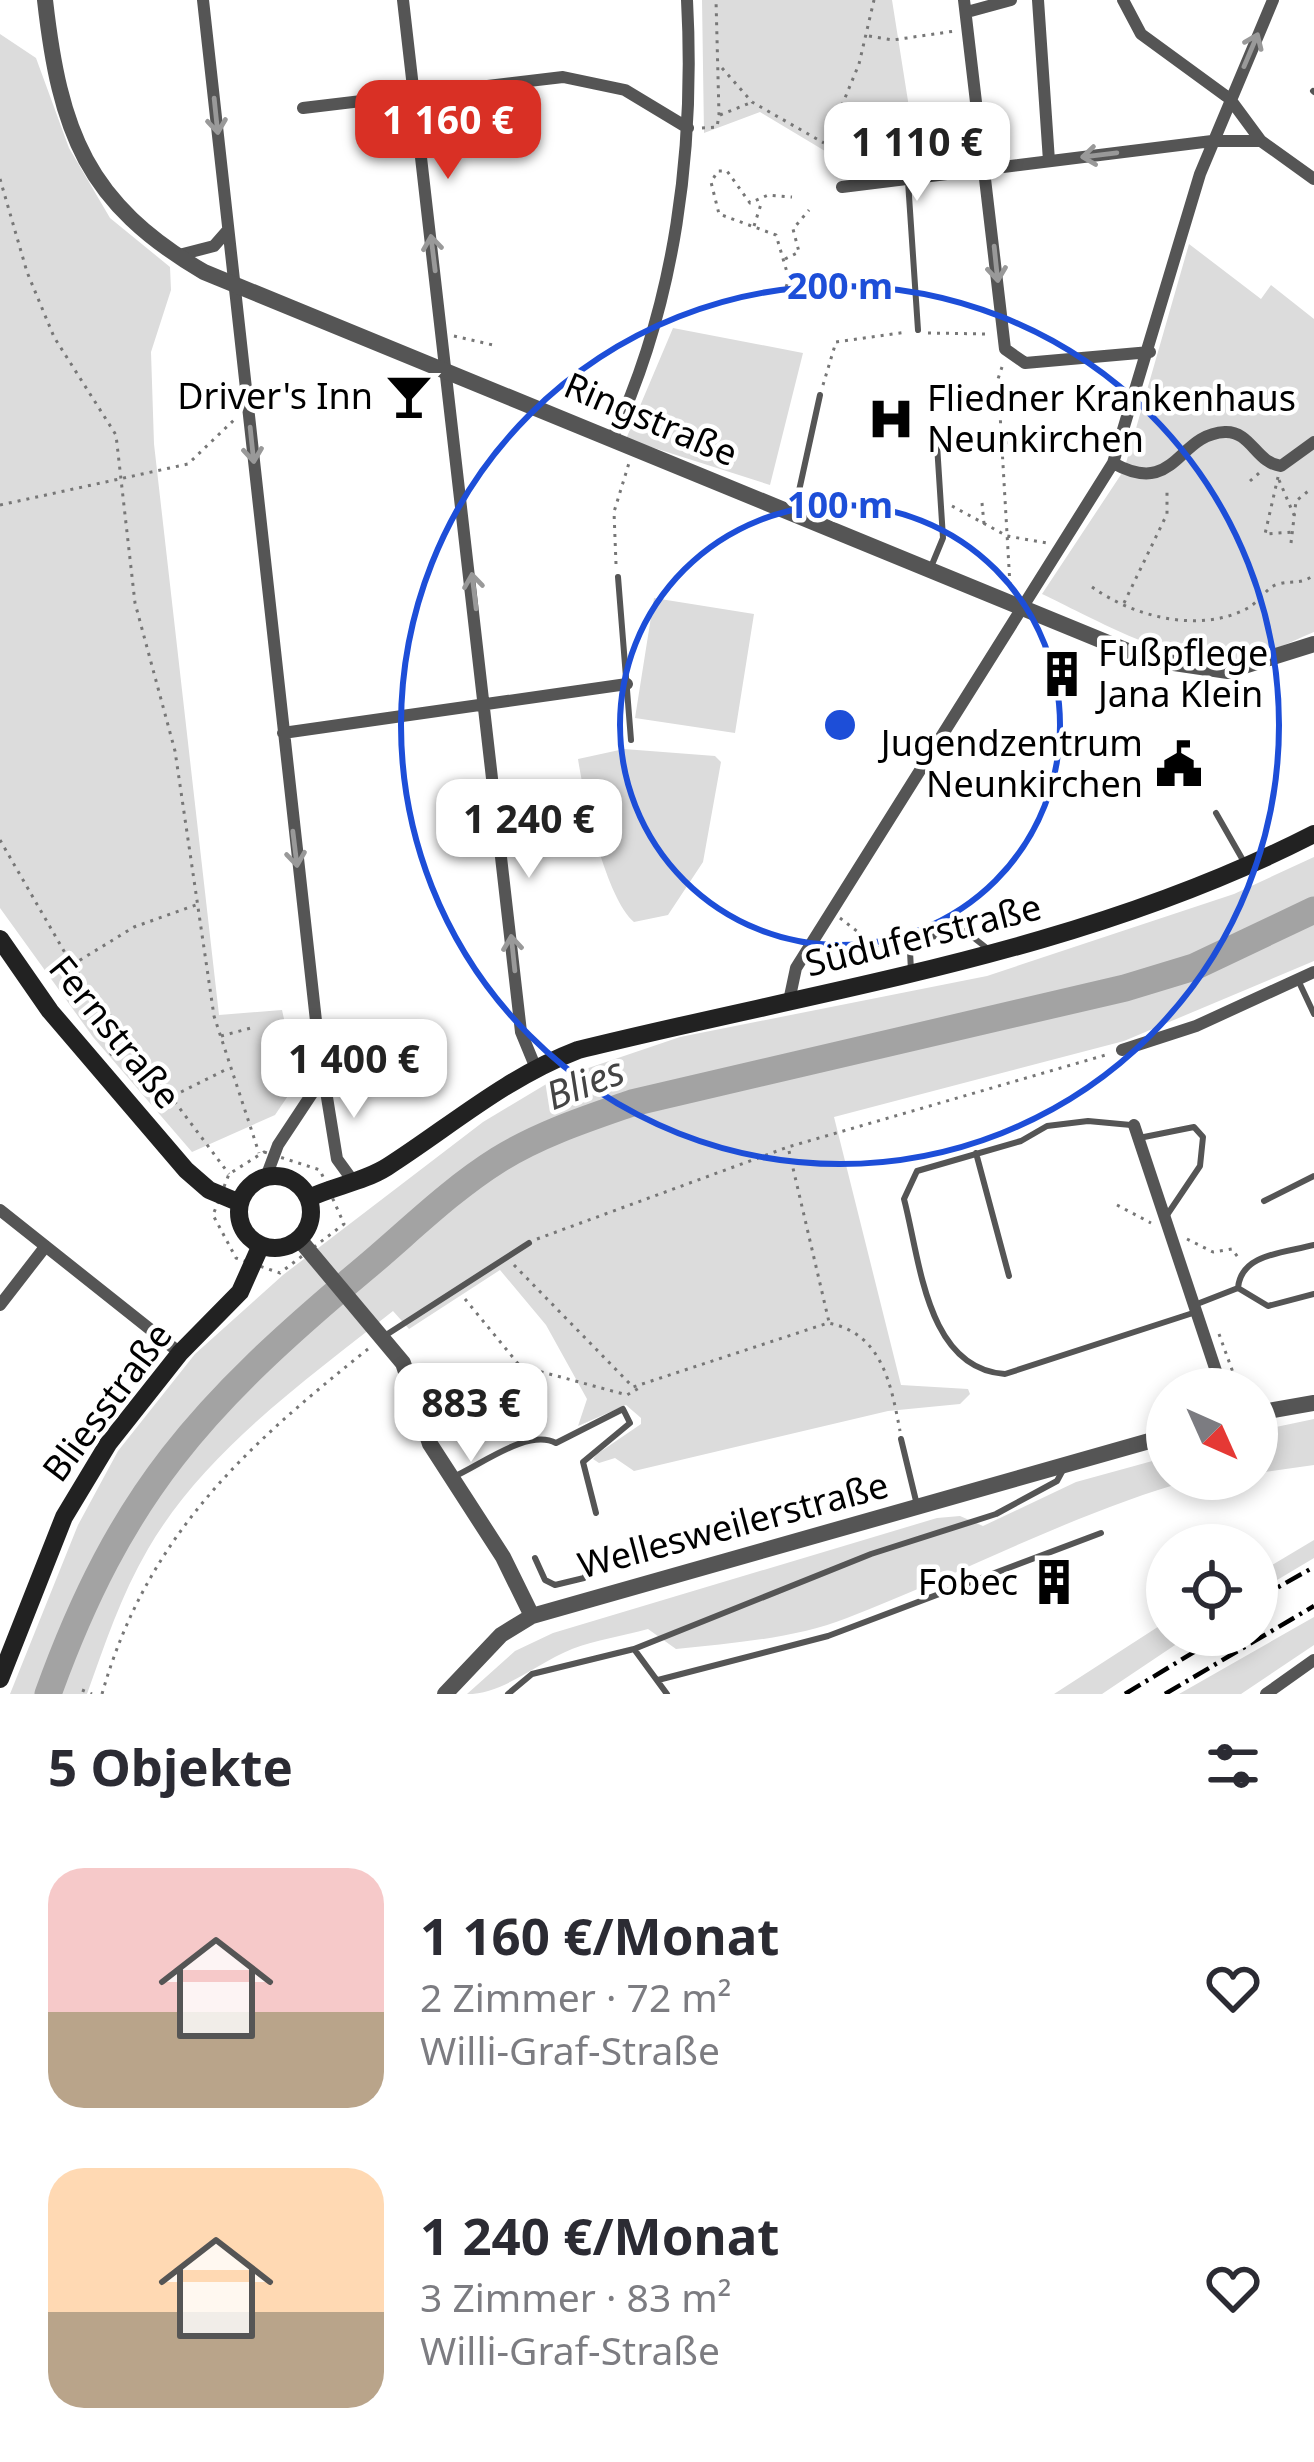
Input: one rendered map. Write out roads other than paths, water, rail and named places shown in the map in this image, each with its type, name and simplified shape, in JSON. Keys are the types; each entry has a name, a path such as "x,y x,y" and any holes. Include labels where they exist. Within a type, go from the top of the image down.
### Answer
{"main road":[{"name":"Süduferstraße","path":"535,1066 578,1050 994,956 1172,900 1314,834"},
{"name":"Fernstraße","path":"0,940 97,1066 186,1170 220,1196 241,1203"},
{"path":"308,1198 382,1170 535,1066"},
{"path":"266,1177 292,1180 308,1198 309,1250 261,1245 240,1223 247,1190 266,1177"},
{"name":"Bliesstraße","path":"0,1679 4,1651 64,1516 108,1444 180,1353 240,1292 261,1245"}],"street":[{"name":"Ringstraße","path":"45,0 60,91 85,159 119,212 176,255 235,287 1147,658 1206,671 1247,668 1314,644"},
{"path":"203,0 323,1077 337,1159 353,1181"},
{"path":"404,0 488,707 520,1032 535,1066"},
{"path":"612,439 656,320 681,188 688,128 687,0"},
{"path":"1011,0 965,6 1003,333 1010,356 1025,363 1150,352"},
{"path":"1038,0 1049,161"},
{"path":"1123,0 1141,34 1230,100 1261,141 1314,178"},
{"path":"789,1001 796,968 1016,605 1113,463 1212,141 1273,0"},
{"path":"303,108 563,77 625,90 688,128"},
{"path":"842,188 1212,141 1261,141"},
{"path":"176,255 214,246 228,229"},
{"path":"1113,463 1135,474 1159,472 1221,432 1238,434 1280,472 1314,442"},
{"path":"283,733 627,684"},
{"path":"1122,1050 1196,1026 1314,972"},
{"path":"266,1177 278,1145 323,1077"},
{"path":"1137,1132 1215,1368"},
{"path":"0,1210 180,1353"},
{"path":"0,1305 44,1247"},
{"path":"309,1250 403,1363 430,1444 492,1539 532,1616"},
{"path":"1278,1409 1314,1402"},
{"name":"Wellesweilerstraße","path":"445,1694 500,1635 532,1616 1146,1442"},
{"path":"1266,1694 1314,1660"}],"lane":[{"path":"908,181 918,330"},
{"path":"794,515 820,395"},
{"path":"930,570 943,538 936,429"},
{"path":"618,577 631,740"},
{"path":"1216,813 1247,868"},
{"path":"908,976 914,943 938,934 974,934 994,956"},
{"path":"1298,980 1314,1014"},
{"path":"1166,1218 1200,1166 1203,1137 1194,1126 1137,1132 1077,1121 1047,1126 1021,1141 917,1171 904,1199 940,1331 956,1354 980,1370 1005,1375 1195,1308 1238,1288"},
{"path":"976,1153 1009,1276"},
{"path":"1264,1201 1314,1176"},
{"path":"379,1332 529,1243"},
{"path":"1238,1288 1240,1272 1254,1261 1314,1245"},
{"path":"1238,1288 1268,1306 1314,1294"},
{"path":"449,1478 522,1442 541,1437 558,1446 616,1411 627,1411 630,1424 584,1462 596,1513"},
{"path":"901,1439 918,1509"},
{"name":"Wellesweilerstraße","path":"508,1694 532,1673 634,1649 871,1554 996,1514 1057,1481 1066,1465"},
{"path":"658,1680 828,1636 1101,1533"},
{"path":"536,1558 545,1580 555,1585 584,1578 592,1566"},
{"path":"634,1649 668,1694"}],"waterway":[{"name":"Blies","path":"48,1694 105,1562 137,1507 212,1410 307,1318 446,1198 498,1160 547,1135 632,1103 1125,988 1194,967 1314,910"}],"railway":[{"path":"1278,1587 1314,1567"},
{"path":"1165,1694 1314,1606"},
{"path":"1125,1694 1187,1656"}],"place":[{"name":"Driver's Inn","path":"409,396"},
{"name":"Fliedner Krankenhaus Neunkirchen","path":"891,419"},
{"name":"Fußpflege Jana Klein","path":"1062,674"},
{"name":"Jugendzentrum Neunkirchen","path":"1179,764"},
{"name":"Fobec","path":"1054,1582"}]}
